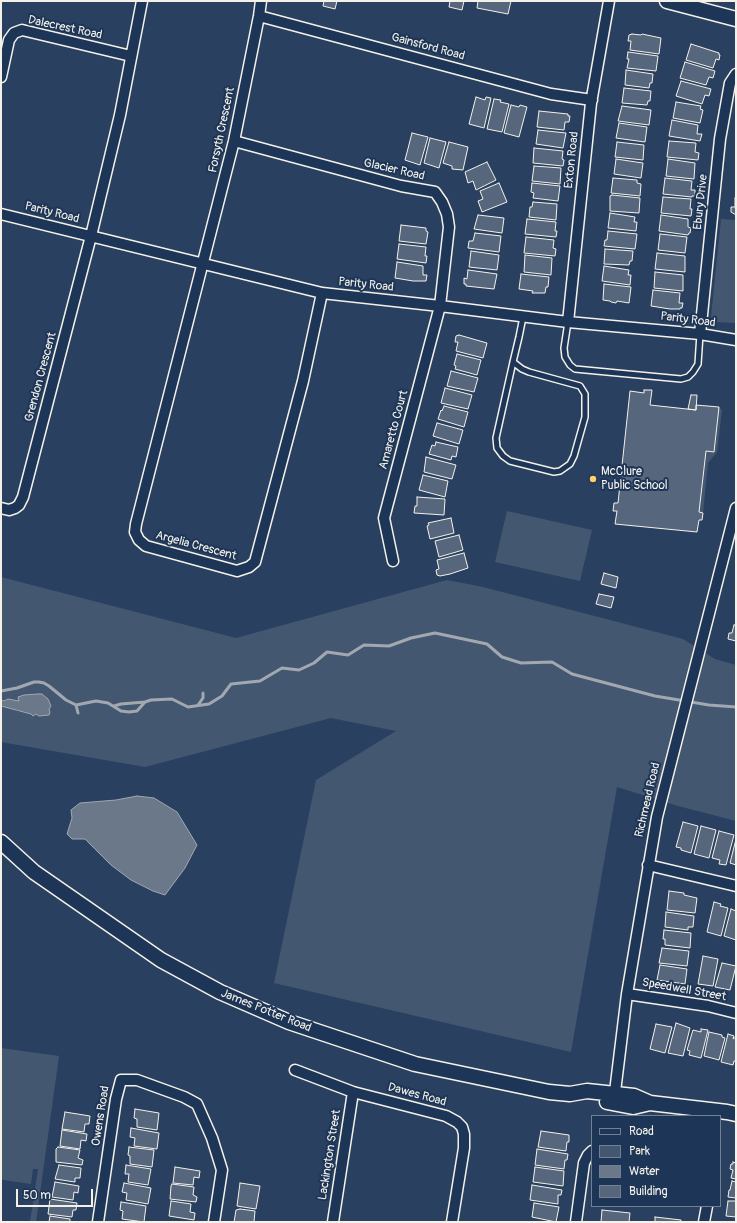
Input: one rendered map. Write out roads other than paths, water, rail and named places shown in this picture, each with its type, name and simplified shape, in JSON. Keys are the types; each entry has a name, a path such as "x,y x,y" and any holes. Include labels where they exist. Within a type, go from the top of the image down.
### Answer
{"main road":[{"path":"667,1 736,19"},
{"name":"James Potter Road","path":"1,842 34,872 161,960 220,992 289,1022 415,1064 549,1092 570,1094 587,1091 614,1099 634,1096 650,1103 736,1114"}],"street":[{"path":"91,236 120,115 142,1"},
{"name":"Forsyth Crescent","path":"203,264 234,141 261,1"},
{"name":"Exton Road","path":"568,322 592,100 609,1"},
{"name":"Gainsford Road","path":"259,16 551,94 592,100"},
{"name":"Dalecrest Road","path":"1,77 9,40 14,33 22,30 131,56"},
{"name":"Ebury Drive","path":"700,334 720,139 730,83 736,74"},
{"name":"Glacier Road","path":"234,141 401,186 435,192 442,202 447,214 449,227 440,306"},
{"name":"Parity Road","path":"1,214 322,293 568,322 700,334 736,340"},
{"name":"Grendon Crescent","path":"1,508 9,510 15,508 19,505 23,497 91,236"},
{"name":"Argelia Crescent","path":"203,264 135,532 139,540 146,546 237,571 249,567 254,562 258,551 303,381 322,293"},
{"name":"Amaretto Court","path":"393,561 384,518 440,306"},
{"name":"Richmead Road","path":"614,1099 627,994 657,817 736,508"},
{"path":"648,865 736,886"},
{"name":"Speedwell Street","path":"627,994 708,1006 736,1013"},
{"name":"Dawes Road","path":"295,1070 353,1092 446,1116 457,1122 462,1127 464,1134 464,1148 452,1222"},
{"name":"Owens Road","path":"98,1222 116,1100 121,1080 137,1080 184,1097 197,1104 212,1138 222,1170 214,1222"},
{"name":"Lackington Street","path":"333,1222 353,1092"},
{"path":"576,1222 584,1163 591,1152"},
{"path":"704,1222 707,1207"}],"lane":[{"path":"513,362 529,372 580,386 585,394 585,417 574,456 570,464 560,471 554,472 510,460 503,456 497,448 496,438 523,317"},
{"path":"568,322 564,348 565,357 570,365 575,369 681,379 688,377 698,364 700,334"}],"water":[{"path":"42,694 48,699 51,706 49,709 49,715 39,716 36,714 33,716 31,714 1,706 1,700 4,701 8,699 19,701 18,697 24,695"},
{"path":"137,796 154,798 177,812 197,845 185,868 165,895 131,880 111,865 85,839 72,839 67,834 72,818 71,810 80,803 116,800"}],"waterway":[{"path":"1,691 39,682 49,686 66,700 76,705 96,701 108,703 121,711 129,712 137,711 145,702 151,700 172,699 188,707 209,704 222,696 231,684 260,681 282,668 299,670 314,663 327,652 348,655 364,645 389,646 411,638 435,633 487,644 502,657 521,663 552,662 572,674 655,696 709,705 736,707"},
{"path":"198,705 203,698 203,693"},
{"path":"114,706 145,702"},
{"path":"76,705 78,713"}],"place":[{"name":"McClure Public School","path":"593,479"}]}
